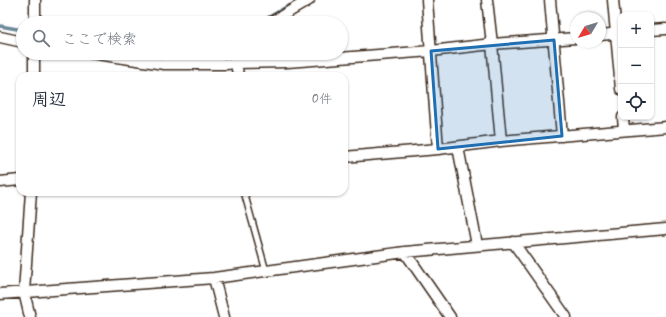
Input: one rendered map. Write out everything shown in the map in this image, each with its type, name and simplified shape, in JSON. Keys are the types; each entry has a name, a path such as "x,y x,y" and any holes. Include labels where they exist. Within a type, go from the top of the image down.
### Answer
{"street":[{"path":"35,16 36,0"},
{"path":"282,16 309,0"},
{"path":"427,0 438,149"},
{"path":"487,0 501,141"},
{"path":"550,0 562,136"},
{"path":"613,0 618,28"},
{"path":"654,30 666,29"},
{"path":"606,34 618,33"},
{"path":"0,38 16,41"},
{"path":"348,57 570,39"},
{"path":"620,48 621,84"},
{"path":"34,60 34,72"},
{"path":"137,60 164,64 226,64 233,60"},
{"path":"236,60 238,72"},
{"path":"261,60 286,62 312,60"},
{"path":"623,120 624,130"},
{"path":"348,157 458,147 501,141 666,127"},
{"path":"458,147 477,245"},
{"path":"0,182 16,180"},
{"path":"30,317 24,292 31,196"},
{"path":"0,294 214,278 405,252 666,228"},
{"path":"513,242 566,317"},
{"path":"405,252 450,317"},
{"path":"214,278 224,317"}],"lane":[{"path":"245,196 266,271"}],"highlighted area":[{"path":"554,40 562,136 438,149 431,51"}],"waterway":[{"path":"271,16 288,6"},
{"path":"0,26 16,29"}]}
